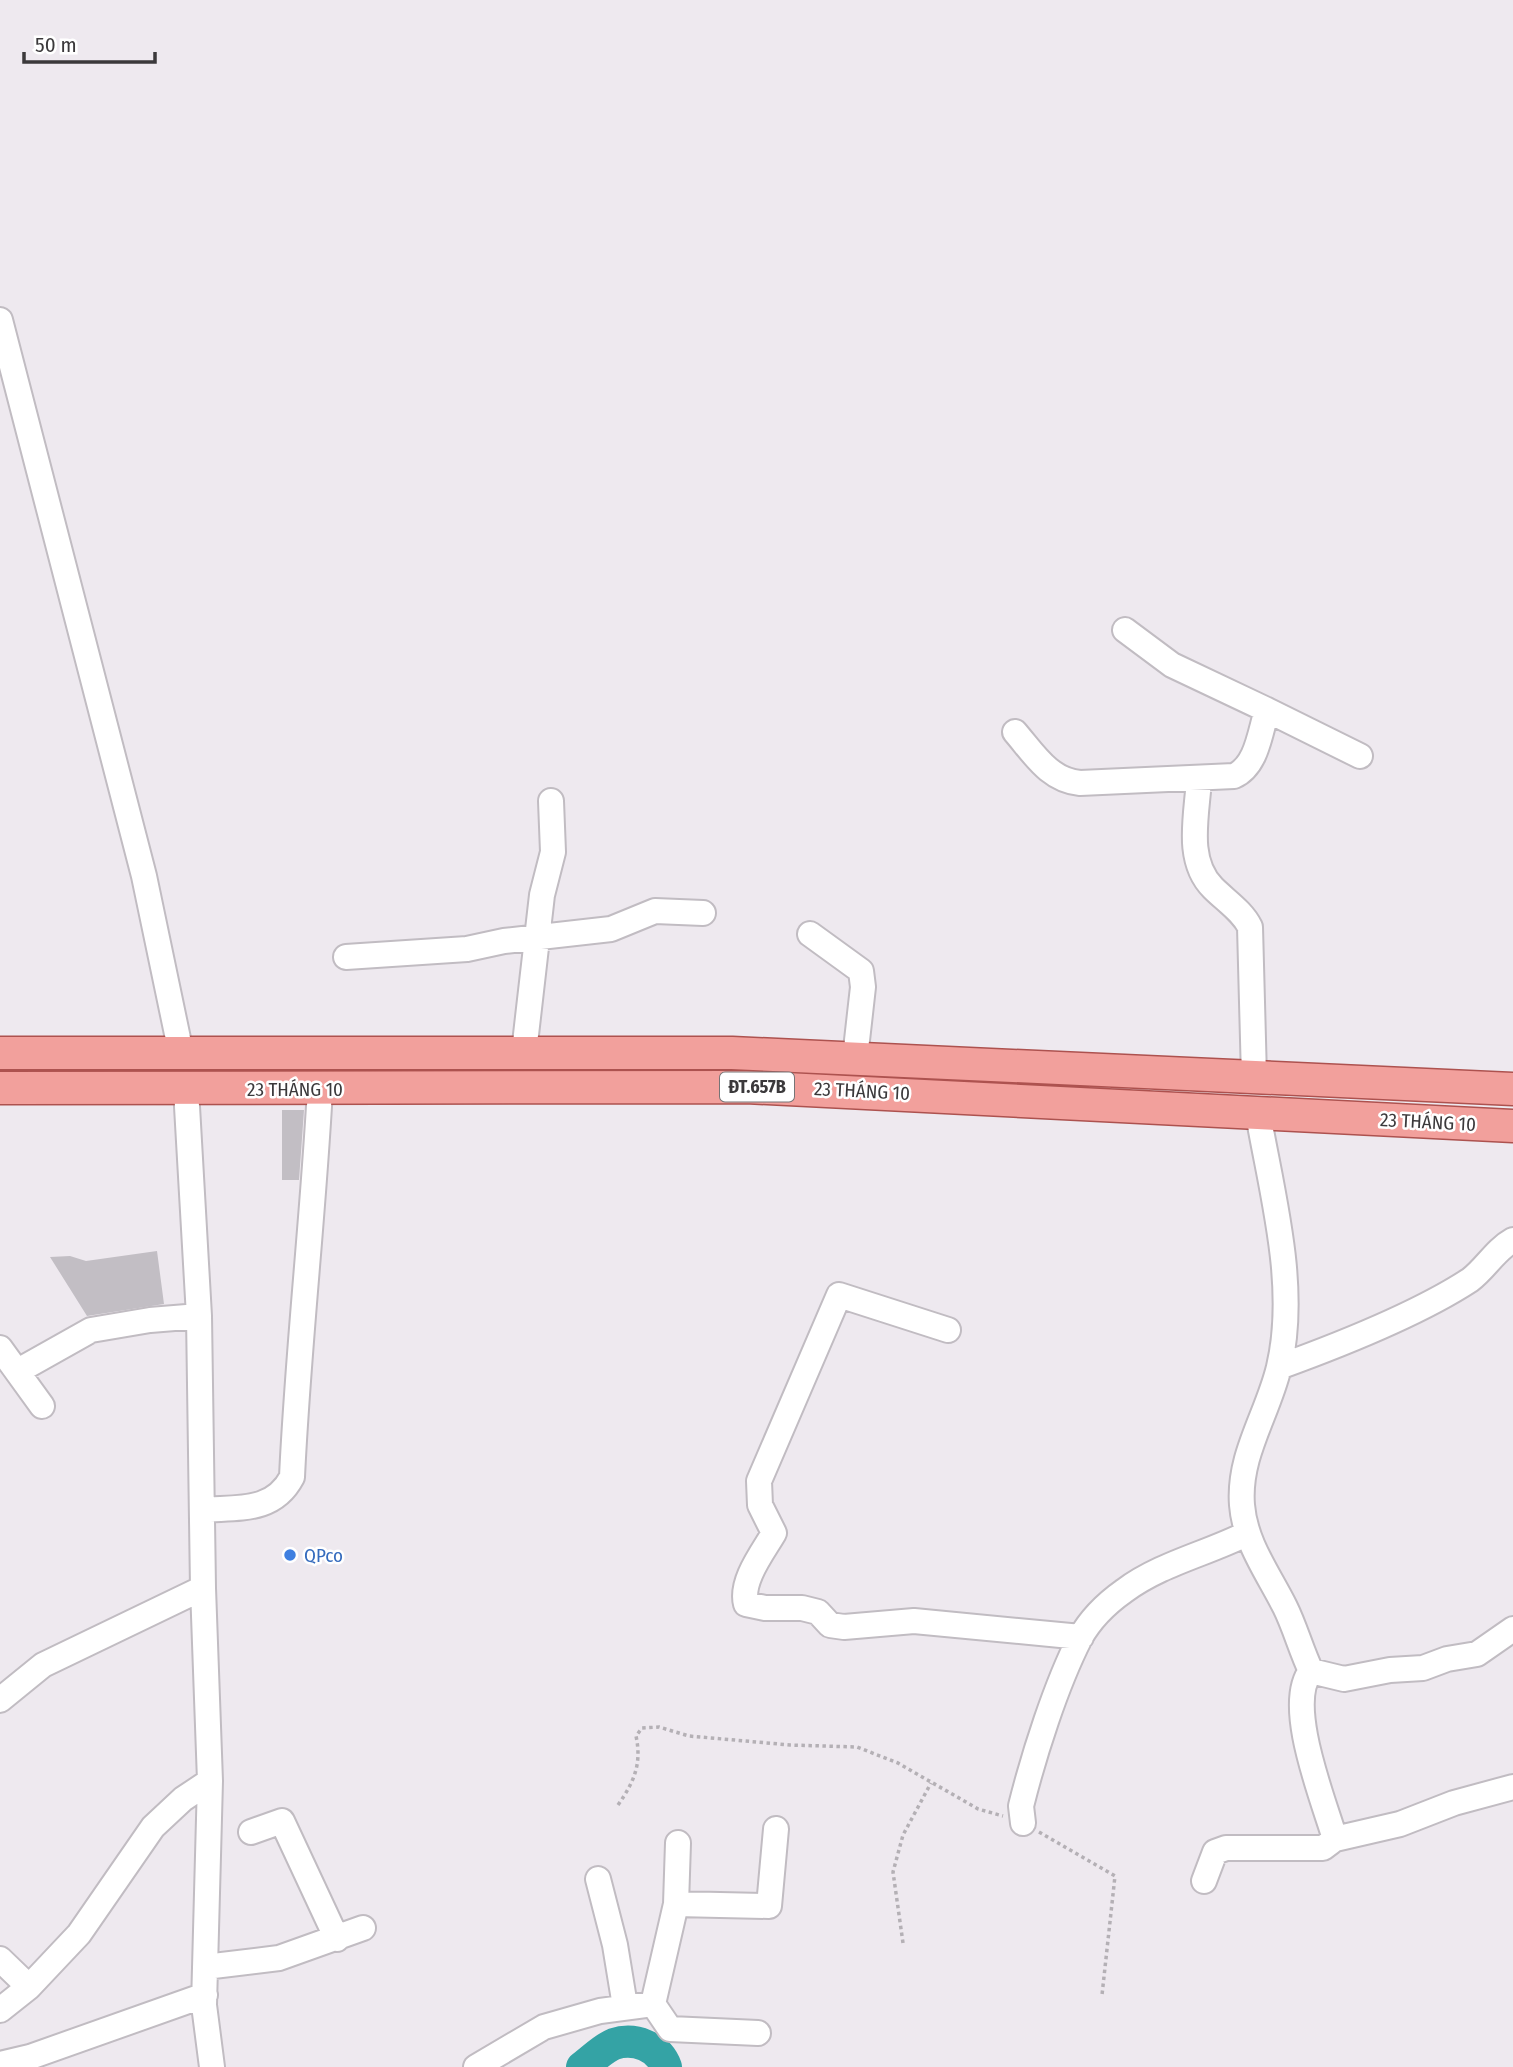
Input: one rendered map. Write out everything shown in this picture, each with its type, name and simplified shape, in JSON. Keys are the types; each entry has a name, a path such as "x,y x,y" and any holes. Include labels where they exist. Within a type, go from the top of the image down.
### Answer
{"main road":[{"name":"23 THÁNG 10","path":"0,1053 732,1053 1513,1089"},
{"path":"181,1053 186,1089"},
{"path":"1254,1077 1258,1114"},
{"name":"23 THÁNG 10","path":"0,1088 799,1088 1513,1126"}],"street":[{"path":"0,320 144,876 181,1053"},
{"path":"1125,630 1172,664 1360,756"},
{"path":"1015,732 1052,774 1063,781 1199,779 1244,772 1251,761 1267,710"},
{"path":"1199,779 1195,860 1204,879 1244,916 1250,927 1254,1077"},
{"path":"524,1052 536,937 553,852 551,801"},
{"path":"346,957 467,949 536,937 611,929 655,911 703,914"},
{"path":"810,934 861,971 863,987 855,1058"},
{"path":"186,1089 199,1316 203,1588 210,1781 205,2022 212,2067"},
{"path":"202,1510 270,1503 285,1490 292,1477 298,1354 314,1202 320,1089"},
{"path":"1258,1114 1284,1275 1279,1367 1251,1439 1241,1502 1245,1534 1286,1609 1311,1671 1304,1686 1302,1723 1335,1839"},
{"path":"1279,1367 1317,1353 1436,1298 1471,1279 1498,1248 1513,1240"},
{"path":"948,1330 839,1295 759,1480 760,1505 774,1533 750,1576 744,1596 746,1604 765,1608 802,1608 818,1612 830,1625 844,1628 914,1621 1081,1637"},
{"path":"18,1371 91,1331 150,1320 199,1316"},
{"path":"0,1348 42,1406"},
{"path":"1023,1823 1021,1806 1026,1784 1081,1637 1100,1612 1124,1590 1159,1570 1245,1534"},
{"path":"0,1700 43,1665 203,1588"},
{"path":"1311,1671 1344,1679 1390,1670 1423,1668 1447,1659 1477,1654 1513,1629"},
{"path":"0,2010 29,1987 79,1934 153,1827 183,1799 210,1781"},
{"path":"1204,1881 1215,1852 1226,1848 1323,1848 1335,1839 1400,1824 1454,1803 1513,1787"},
{"path":"251,1832 282,1821 337,1939"},
{"path":"676,1904 769,1906 776,1829"},
{"path":"678,1843 676,1904 653,2004 670,2029 758,2033"},
{"path":"598,1879 615,1945 625,2006"},
{"path":"205,1968 279,1958 363,1928"},
{"path":"0,1959 29,1987"},
{"path":"0,2064 30,2057 205,1995"},
{"path":"476,2067 528,2034 625,2006 653,2004"}],"path":[{"path":"618,1805 631,1786 637,1769 639,1754 636,1736 642,1728 659,1727 689,1736 790,1745 857,1746 898,1763 978,1809 1023,1823 1115,1876 1102,1995"},
{"path":"903,1943 894,1872 903,1835 931,1783"}],"building":[{"path":"282,1110 304,1110 299,1180 282,1180"},
{"path":"157,1251 164,1304 87,1316 50,1257 70,1256 86,1261"}],"waterway":[{"path":"582,2067 610,2046 622,2042 645,2045 658,2054 666,2067"}],"place":[{"name":"QPco","path":"290,1555"}]}
